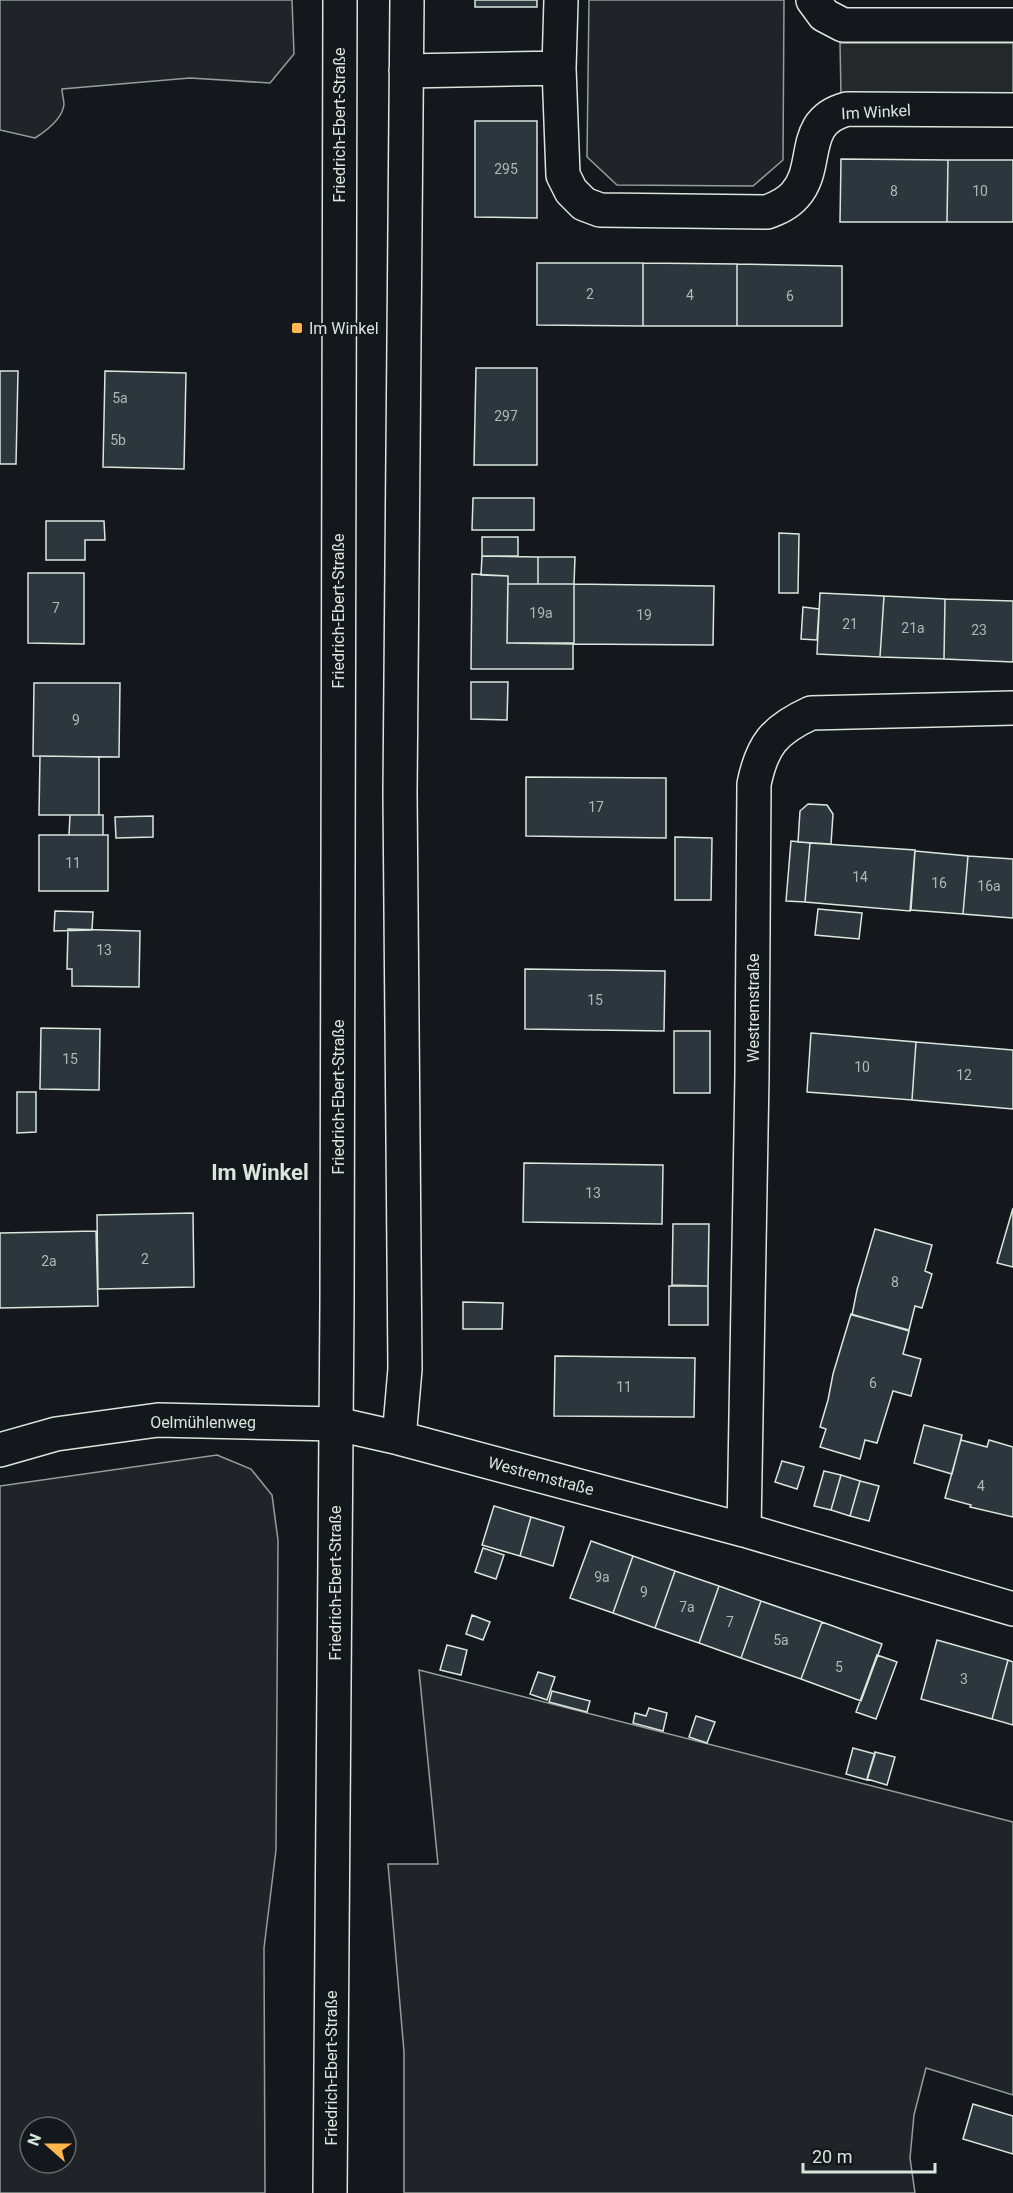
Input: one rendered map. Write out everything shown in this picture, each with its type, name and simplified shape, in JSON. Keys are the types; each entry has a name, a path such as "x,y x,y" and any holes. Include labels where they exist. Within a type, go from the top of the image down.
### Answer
{"street":[{"name":"Friedrich-Ebert-Straße","path":"330,2193 337,1424 340,0"},
{"path":"399,1438 405,1369 400,793 407,0"},
{"name":"Im Winkel","path":"561,0 559,68 563,176 572,191 584,204 600,210 767,212 783,206 796,194 804,178 816,130 826,118 835,112 846,110 1013,110"},
{"path":"813,0 824,15 843,25 1013,24"},
{"path":"406,71 559,68"},
{"name":"Westremstraße","path":"744,1530 752,1099 754,784 759,762 771,740 790,723 811,713 1013,708"},
{"name":"Oelmühlenweg","path":"0,1450 56,1434 158,1420 337,1424"},
{"name":"Westremstraße","path":"337,1424 399,1438 744,1530 1013,1609"}],"shaded area":[{"path":"0,0 292,0 294,54 270,83 190,78 62,89 64,104 61,115 35,138 0,130"},
{"path":"589,0 784,0 783,160 753,186 617,185 587,157"},
{"path":"840,43 1013,43 1013,96 841,95"},
{"path":"217,1455 251,1469 272,1495 278,1540 276,1850 264,1948 265,2193 0,2193 0,1486"},
{"path":"419,1670 1013,1822 1013,2095 926,2068 914,2115 910,2158 915,2193 404,2193 404,2052 388,1864 438,1864"}],"building":[{"path":"475,0 537,0 537,7 475,7"},
{"path":"475,121 537,121 537,218 475,217"},
{"path":"841,159 948,160 947,222 840,222"},
{"path":"948,160 1013,160 1013,222 947,222"},
{"path":"537,263 643,263 643,326 537,325"},
{"path":"643,263 737,264 737,326 643,326"},
{"path":"737,264 842,266 842,326 737,326"},
{"path":"476,368 537,368 537,465 474,465"},
{"path":"0,371 18,371 16,464 0,464"},
{"path":"105,371 186,373 184,469 103,467"},
{"path":"473,498 534,498 534,530 472,530"},
{"path":"46,521 104,521 105,540 85,540 85,560 46,560"},
{"path":"779,533 799,534 798,593 779,593"},
{"path":"482,537 518,537 518,556 482,556"},
{"path":"482,556 538,557 538,584 508,584 508,576 481,575"},
{"path":"538,557 575,557 574,584 538,584"},
{"path":"28,573 84,573 84,644 28,643"},
{"path":"472,574 508,576 507,643 573,643 573,669 471,669"},
{"path":"508,584 574,584 574,644 507,643"},
{"path":"574,584 714,586 713,645 574,644"},
{"path":"820,593 884,596 880,657 817,654"},
{"path":"884,596 945,599 944,659 880,657"},
{"path":"945,599 1013,601 1013,662 944,659"},
{"path":"803,607 819,609 817,640 801,639"},
{"path":"471,682 508,682 507,720 471,719"},
{"path":"34,683 120,683 119,757 33,756"},
{"path":"40,756 99,757 99,815 39,815"},
{"path":"526,777 666,778 666,838 526,836"},
{"path":"808,804 827,805 833,814 831,844 798,842 800,811"},
{"path":"70,815 103,815 103,835 69,835"},
{"path":"153,816 153,837 116,838 115,817"},
{"path":"39,835 108,835 108,891 39,891"},
{"path":"675,837 712,838 711,900 675,900"},
{"path":"791,841 810,843 805,902 786,901"},
{"path":"810,843 915,850 910,911 805,902"},
{"path":"915,851 968,856 963,914 911,910"},
{"path":"968,856 1013,859 1013,918 963,914"},
{"path":"818,909 862,913 859,939 815,935"},
{"path":"55,911 93,912 92,930 54,931"},
{"path":"68,929 140,931 139,987 72,986 72,969 67,969"},
{"path":"525,969 665,971 664,1031 525,1029"},
{"path":"41,1028 100,1029 99,1090 40,1089"},
{"path":"674,1031 710,1031 710,1093 674,1093"},
{"path":"811,1033 916,1042 912,1100 807,1092"},
{"path":"916,1042 1013,1050 1013,1109 912,1100"},
{"path":"17,1092 36,1092 36,1132 17,1133"},
{"path":"524,1163 663,1165 662,1224 523,1222"},
{"path":"1013,1208 1013,1267 997,1263"},
{"path":"193,1213 194,1287 98,1289 97,1215"},
{"path":"673,1224 709,1224 708,1286 672,1285"},
{"path":"875,1229 932,1245 925,1271 932,1274 922,1308 915,1306 909,1330 852,1315"},
{"path":"96,1231 98,1306 0,1308 0,1233"},
{"path":"669,1286 708,1286 708,1325 669,1325"},
{"path":"463,1302 503,1303 502,1329 463,1329"},
{"path":"851,1314 909,1331 903,1354 921,1359 911,1396 893,1391 877,1443 865,1440 860,1459 820,1447 826,1429 820,1427"},
{"path":"555,1356 695,1358 694,1417 554,1416"},
{"path":"924,1425 962,1435 952,1474 914,1463"},
{"path":"961,1440 987,1447 989,1440 1013,1447 1013,1517 970,1507 971,1505 945,1498"},
{"path":"782,1461 804,1467 797,1489 775,1482"},
{"path":"824,1471 841,1475 831,1510 814,1506"},
{"path":"841,1475 860,1481 850,1516 831,1510"},
{"path":"860,1481 879,1486 869,1521 850,1516"},
{"path":"494,1506 531,1517 520,1556 482,1545"},
{"path":"531,1517 564,1527 553,1566 520,1556"},
{"path":"591,1541 633,1556 613,1613 570,1598"},
{"path":"483,1548 504,1555 496,1579 475,1572"},
{"path":"633,1556 675,1571 655,1628 613,1613"},
{"path":"675,1571 719,1586 699,1643 655,1628"},
{"path":"719,1586 761,1601 741,1658 699,1643"},
{"path":"761,1601 822,1622 801,1679 741,1658"},
{"path":"472,1615 490,1622 483,1640 466,1634"},
{"path":"822,1622 882,1644 861,1701 801,1679"},
{"path":"937,1640 1008,1660 992,1719 921,1699"},
{"path":"447,1645 467,1650 461,1675 440,1670"},
{"path":"877,1655 897,1662 876,1719 856,1712"},
{"path":"1008,1660 1013,1662 1013,1725 992,1719"},
{"path":"538,1672 555,1677 547,1700 530,1694"},
{"path":"552,1691 590,1701 587,1712 549,1702"},
{"path":"649,1708 667,1713 663,1731 633,1723 635,1713 646,1716"},
{"path":"696,1716 715,1722 707,1743 689,1737"},
{"path":"853,1748 875,1754 867,1780 846,1774"},
{"path":"875,1752 895,1757 887,1785 867,1779"},
{"path":"973,2104 1013,2116 1013,2154 963,2139"}],"place":[{"name":"Im Winkel","path":"297,328"}],"district":[{"name":"Im Winkel","path":"260,1172"}]}
